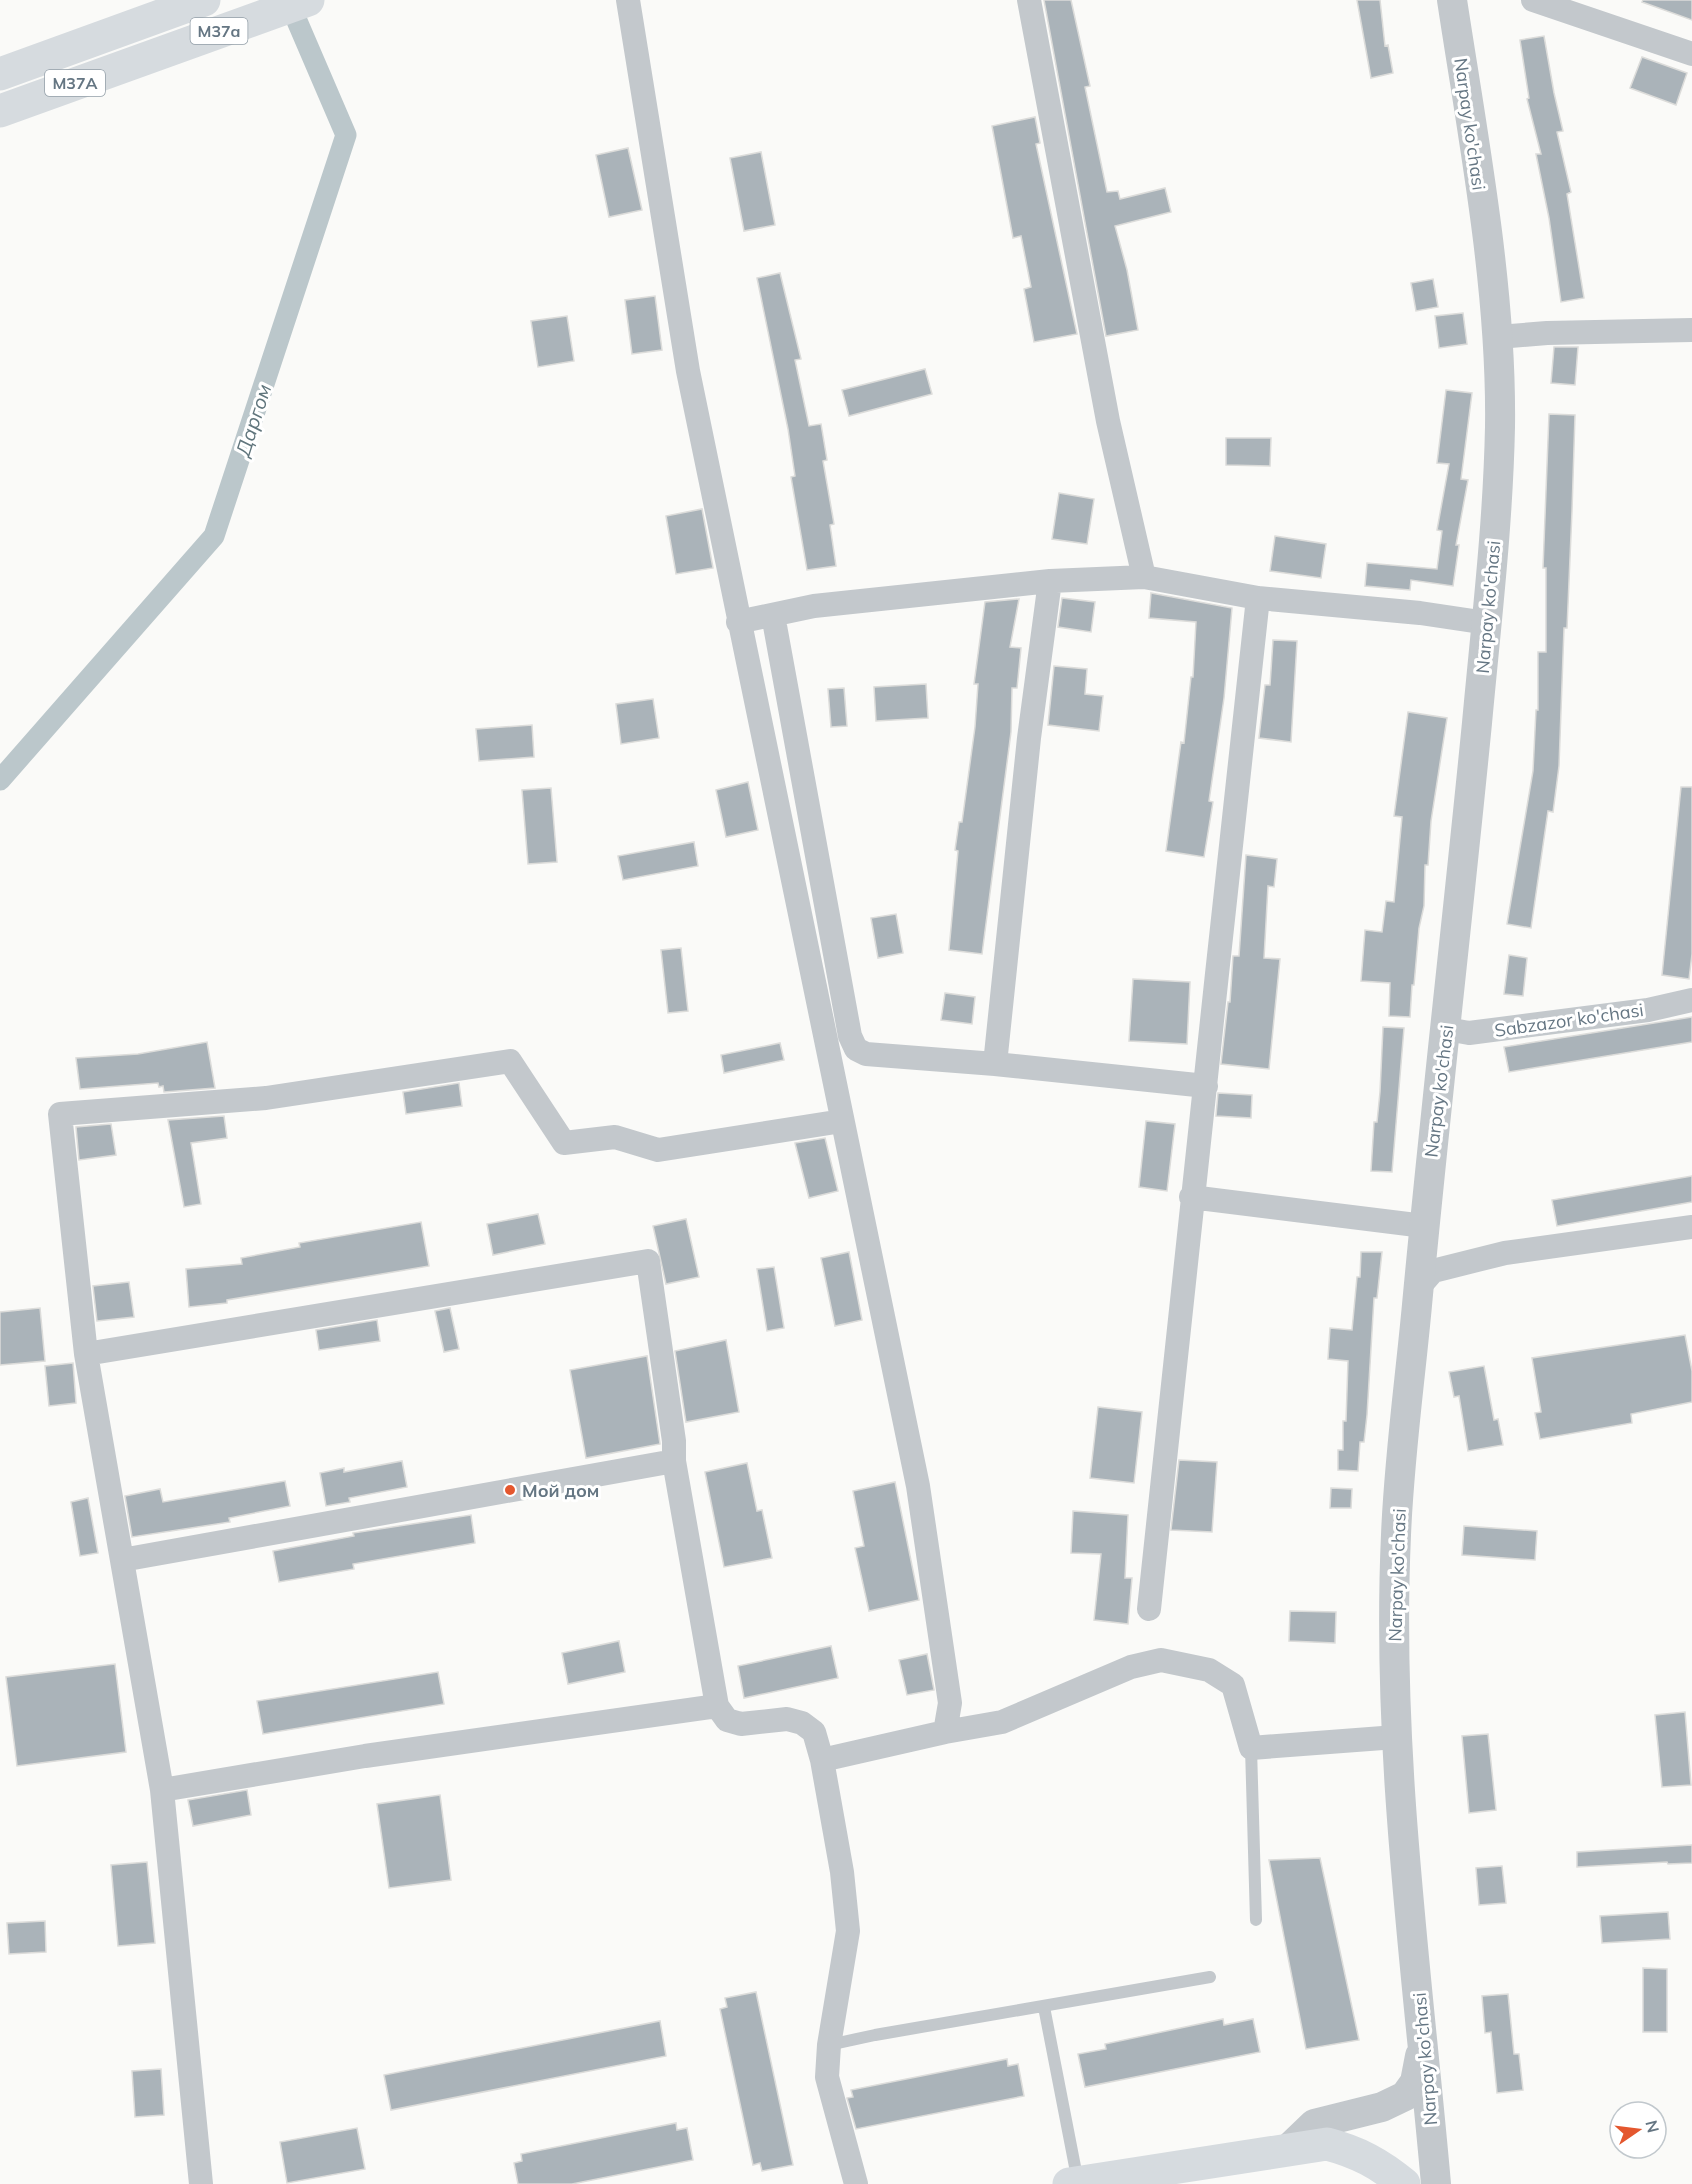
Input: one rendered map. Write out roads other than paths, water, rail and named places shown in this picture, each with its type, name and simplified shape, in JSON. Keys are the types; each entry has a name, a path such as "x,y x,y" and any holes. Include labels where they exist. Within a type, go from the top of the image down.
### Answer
{"main road":[{"name":"M37a","path":"119,30 204,0"},
{"name":"M37a","path":"130,63 308,0"},
{"name":"M37A","path":"5,72 119,30"},
{"name":"M37A","path":"10,108 130,63"},
{"path":"1073,2183 1289,2148 1327,2144 1357,2152 1394,2175"}],"street":[{"path":"628,0 688,371 918,1486 950,1703 945,1732"},
{"path":"1029,0 1108,421 1144,577"},
{"name":"Narpay ko'chasi","path":"1436,2184 1396,1737 1394,1604 1396,1528 1424,1226 1447,1029 1496,521 1500,423 1498,336 1452,0"},
{"path":"1533,0 1692,54"},
{"path":"1498,336 1692,330"},
{"path":"738,622 814,606 1050,581 1144,577 1258,598 1486,623"},
{"path":"995,1064 1029,738 1050,581"},
{"path":"1149,1608 1191,1197 1206,1086 1258,598"},
{"path":"773,615 850,1036 856,1049 866,1054 995,1064 1206,1086"},
{"name":"Sabzazor ko'chasi","path":"1447,1029 1468,1033 1648,1010 1692,1000"},
{"path":"201,2184 162,1791 86,1354 60,1114 266,1098 510,1061 564,1143 615,1137 658,1150 842,1121"},
{"path":"1191,1197 1424,1226"},
{"path":"1419,1287 1433,1271 1493,1256 1692,1227"},
{"path":"86,1354 457,1295 648,1261 674,1441 674,1461 717,1706 727,1720 741,1724 787,1719 802,1723 814,1732 822,1760 842,1872 848,1931 829,2045 827,2077 856,2184"},
{"path":"122,1560 674,1461"},
{"path":"822,1760 945,1732 1002,1722 1131,1667 1161,1660 1209,1670 1233,1684 1251,1748 1396,1737"},
{"path":"162,1791 365,1756 717,1706"},
{"path":"1289,2148 1314,2124 1382,2107 1405,2096 1415,2082 1423,2036"}],"lane":[{"path":"1251,1748 1256,1920"},
{"path":"829,2045 1210,1977"},
{"path":"1044,2007 1073,2183"}],"waterway":[{"name":"Даргом","path":"0,780 214,536 346,135 288,0"}],"place":[{"name":"Мой дом","path":"510,1490"}]}
